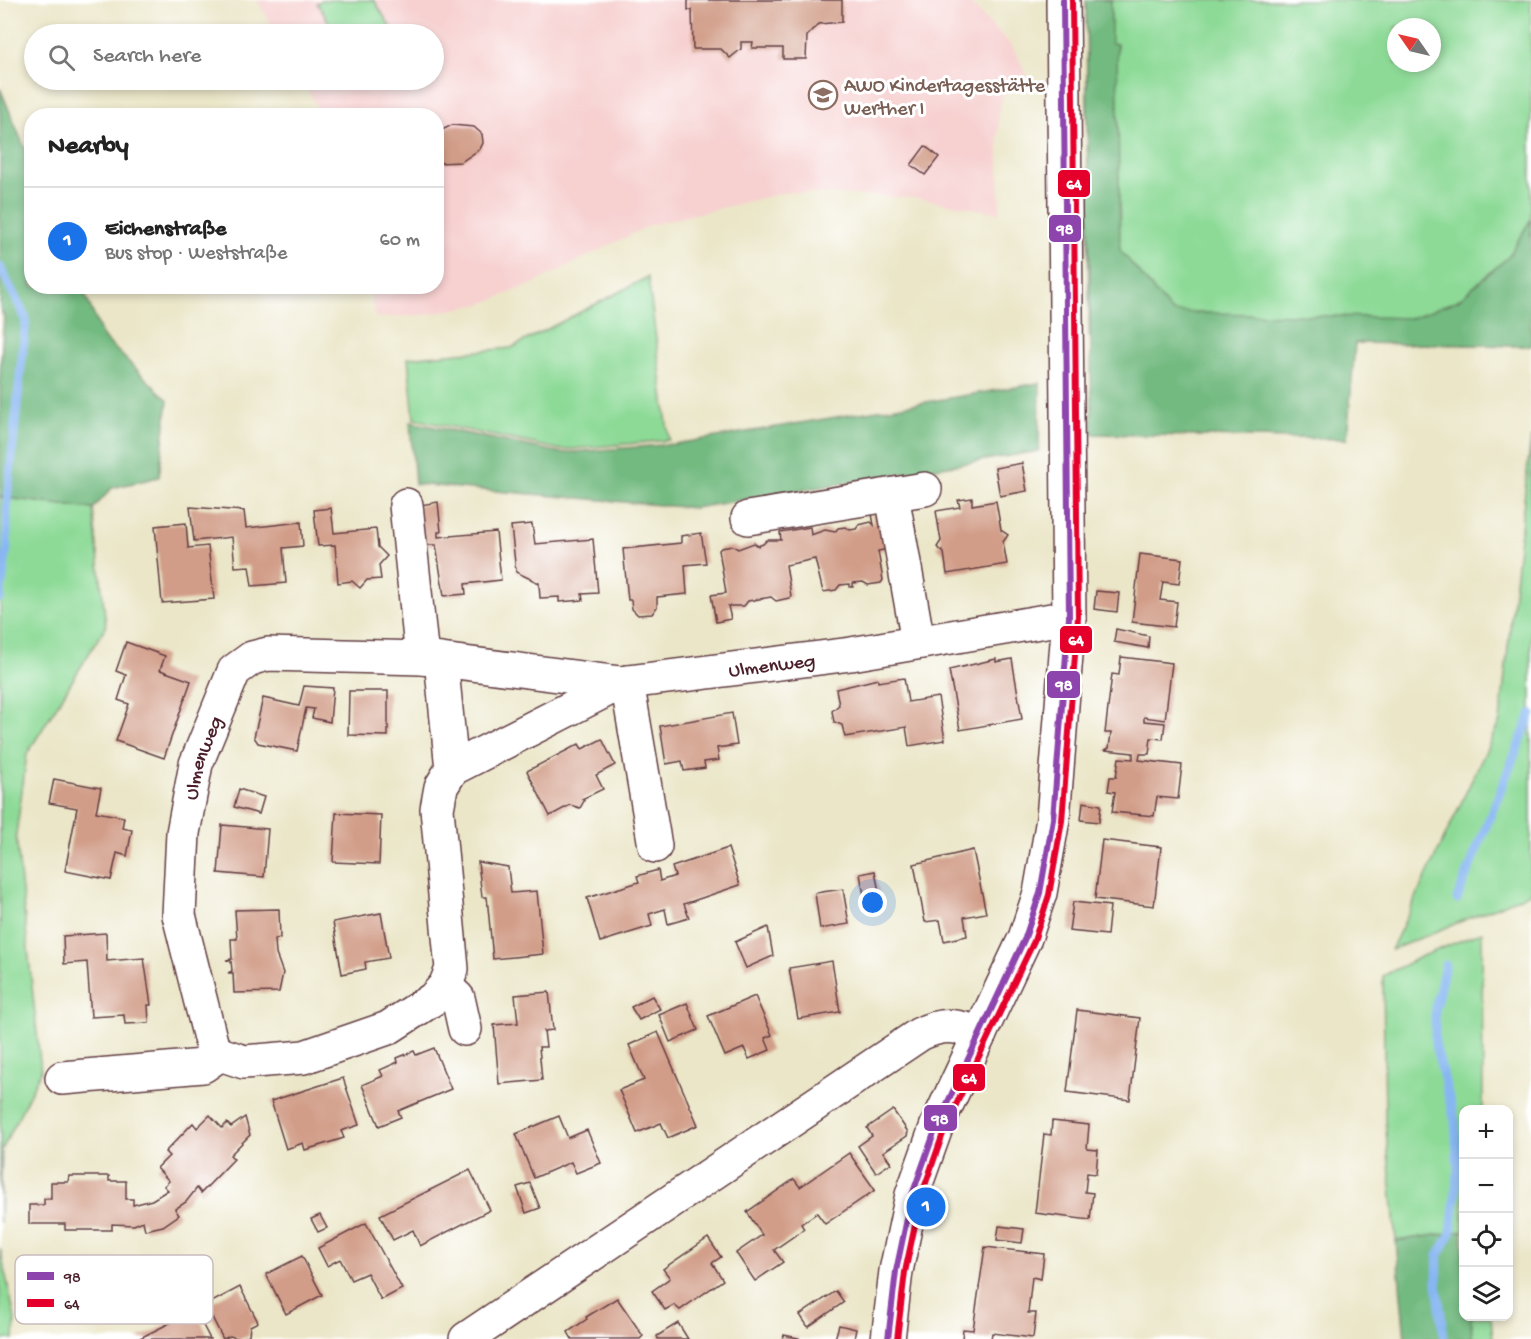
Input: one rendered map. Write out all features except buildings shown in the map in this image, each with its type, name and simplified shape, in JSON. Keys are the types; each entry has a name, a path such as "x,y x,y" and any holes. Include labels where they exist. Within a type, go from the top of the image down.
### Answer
{"street":[{"path":"888,1339 896,1271 912,1196 937,1125 1025,938 1040,893 1053,819 1069,617 1063,0"},
{"path":"748,518 925,489"},
{"path":"892,495 918,642"},
{"path":"62,1078 203,1066 220,1054 244,1062 304,1057 388,1028 433,999 445,986 452,969 437,809 441,787 452,769 431,659 406,505"},
{"name":"Ulmenweg","path":"220,1054 208,1036 179,915 183,834 196,764 234,670 252,658 268,654 431,659 624,683 851,654 1069,617"},
{"path":"624,683 655,846"},
{"name":"Ulmenweg","path":"452,769 624,683"},
{"path":"445,986 458,999 465,1029"},
{"path":"466,1339 920,1035 947,1025 962,1027 980,1034"}],"shaded area":[{"path":"257,0 967,0 1012,46 1028,76 1008,76 998,114 1000,213 916,198 787,192 650,225 530,285 481,304 423,315 376,318 371,294 444,294 444,108 318,108 308,90 444,90 444,24 271,24"}],"green space":[{"path":"322,0 374,0 389,24 330,24 317,3"},
{"path":"1086,0 1531,0 1531,346 1089,337"},
{"path":"1086,0 1111,0 1111,43 1117,44 1120,250 1172,312 1412,318 1458,300 1508,257 1531,219 1531,346 1355,343 1347,439 1092,434"},
{"path":"0,88 24,147 24,294 85,294 103,337 168,400 159,477 112,488 93,509 0,497 0,374 4,317 0,308"},
{"path":"648,277 669,440 562,450 414,419 408,358 511,348"},
{"path":"1040,383 1039,451 694,508 415,484 410,422 562,453 675,444"},
{"path":"1531,436 1531,893 1391,950 1500,721"},
{"path":"0,497 93,509 106,626 27,754 16,835 41,1071 2,1150 0,1223"},
{"path":"1482,932 1483,1105 1459,1105 1459,1232 1396,1241 1385,1119 1383,976 1422,956"},
{"path":"1459,1232 1459,1321 1471,1321 1472,1339 1405,1339 1396,1241"},
{"path":"0,1248 15,1319 14,1339 0,1339"},
{"path":"1471,1321 1491,1321 1493,1339 1472,1339"}],"waterway":[{"path":"0,267 26,319 7,502 7,547 0,598"},
{"path":"1457,899 1531,714"},
{"path":"1444,1339 1437,1283 1438,1256 1451,1233 1458,1172 1455,1121 1435,1044 1435,1009 1445,965"}],"transit line":[{"name":"98","path":"888,1339 896,1271 912,1195 937,1125 1025,938 1040,893 1053,819 1069,617 1063,0"},
{"name":"64","path":"897,1339 905,1272 921,1197 945,1128 1034,941 1049,895 1062,821 1078,617 1072,0"}],"place":[{"name":"AWO Kindertagesstätte Werther I","path":"823,95"},
{"name":"Eichenstraße","path":"926,1207"}]}
